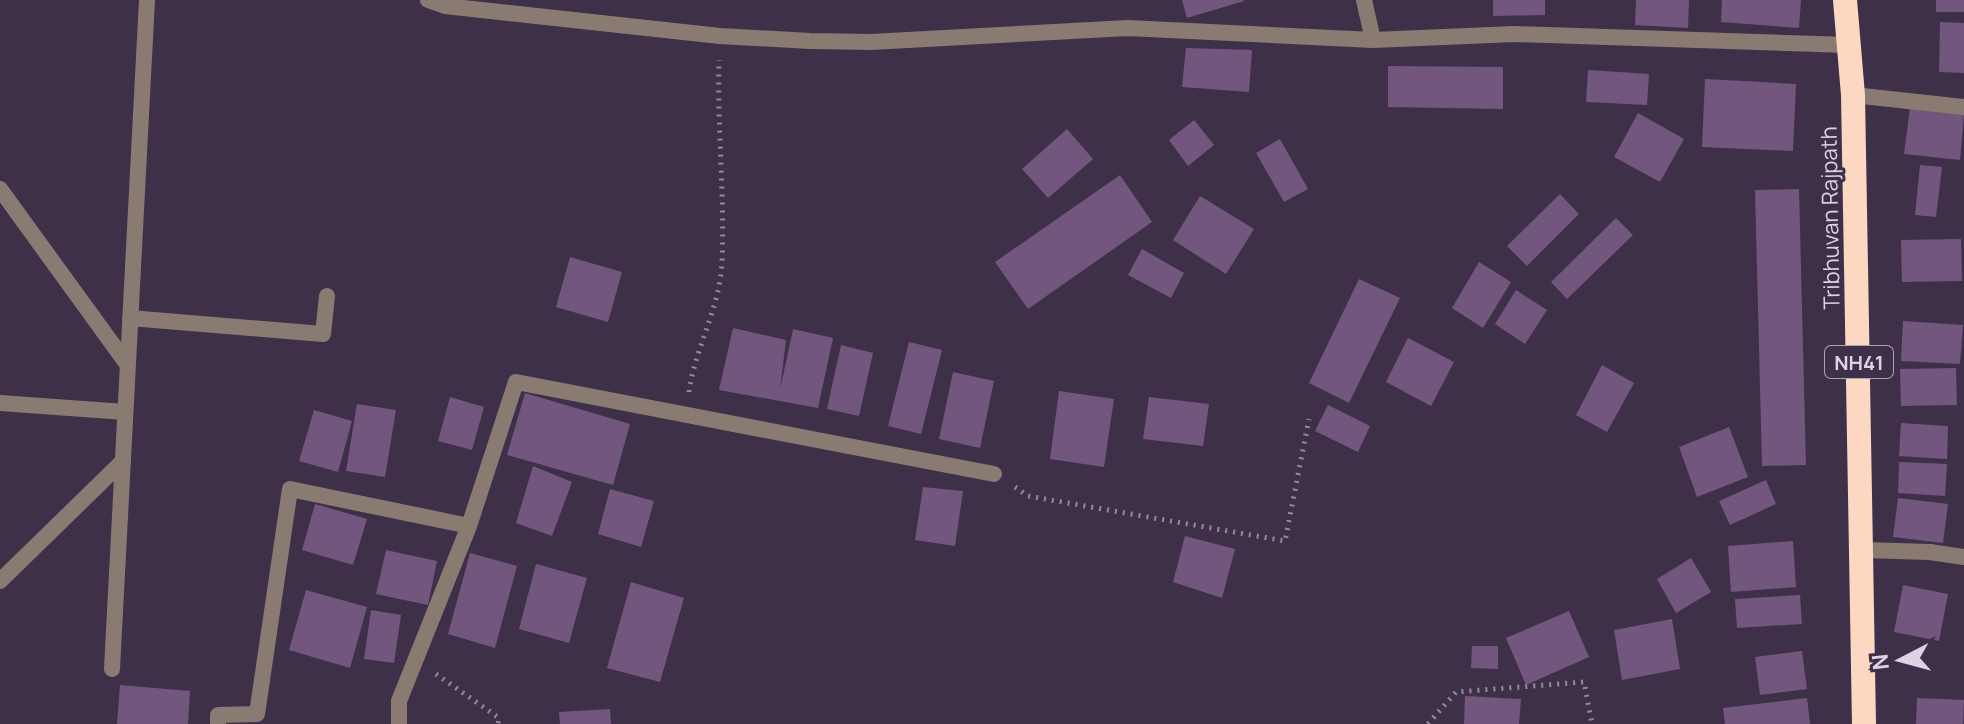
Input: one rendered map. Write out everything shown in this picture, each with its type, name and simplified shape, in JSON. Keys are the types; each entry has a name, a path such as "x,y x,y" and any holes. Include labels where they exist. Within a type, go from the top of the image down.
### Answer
{"highway":[{"name":"Tribhuvan Rajpath","path":"1845,0 1853,95 1864,724"}],"street":[{"path":"112,669 147,0"},
{"path":"428,0 445,6 482,5 720,36 871,42 1128,28 1373,40 1514,34 1848,45"},
{"path":"1364,0 1373,40"},
{"path":"1853,95 1964,107"},
{"path":"0,189 127,364"},
{"path":"130,318 323,334 327,296"},
{"path":"399,724 399,701 469,526 516,382 994,474"},
{"path":"0,403 125,412"},
{"path":"0,581 123,461"},
{"path":"218,724 218,715 257,714 290,489 469,526"},
{"path":"1863,550 1930,552 1964,557"}],"path":[{"path":"686,413 692,366 708,335 723,264 717,127 720,36"},
{"path":"994,474 1028,496 1285,541 1309,419"},
{"path":"415,660 499,718 498,724"},
{"path":"1428,724 1456,692 1584,682 1592,724"}],"building":[{"path":"1182,0 1244,0 1244,1 1187,18"},
{"path":"1493,0 1545,0 1545,15 1493,16"},
{"path":"1636,0 1689,0 1688,28 1635,25"},
{"path":"1722,0 1801,0 1799,28 1721,22"},
{"path":"1936,0 1964,0 1964,12 1936,12"},
{"path":"1940,22 1964,23 1964,73 1939,72"},
{"path":"1186,48 1252,50 1249,92 1182,87"},
{"path":"1388,66 1503,67 1503,109 1388,107"},
{"path":"1588,70 1649,74 1647,105 1586,102"},
{"path":"1705,79 1796,84 1793,151 1702,147"},
{"path":"1910,107 1964,114 1960,160 1904,154"},
{"path":"1638,113 1684,139 1660,182 1614,157"},
{"path":"1194,120 1214,145 1188,166 1169,140"},
{"path":"1067,129 1093,159 1048,198 1022,169"},
{"path":"1280,139 1308,189 1284,202 1256,153"},
{"path":"1920,165 1942,167 1936,217 1915,215"},
{"path":"1120,175 1152,222 1028,309 995,262"},
{"path":"1799,189 1806,465 1762,466 1755,190"},
{"path":"1560,194 1579,214 1527,266 1507,246"},
{"path":"1200,196 1254,229 1226,274 1173,240"},
{"path":"1616,218 1633,235 1567,299 1551,282"},
{"path":"1961,239 1962,281 1902,282 1901,240"},
{"path":"1142,249 1184,273 1171,298 1128,275"},
{"path":"570,257 622,272 608,322 556,307"},
{"path":"1479,262 1511,282 1483,328 1452,308"},
{"path":"1359,279 1400,298 1349,403 1309,383"},
{"path":"1516,290 1547,310 1525,344 1495,324"},
{"path":"1903,321 1963,325 1960,364 1901,361"},
{"path":"733,328 786,340 780,390 793,329 833,338 818,408 719,390"},
{"path":"1408,338 1454,362 1431,406 1386,382"},
{"path":"909,342 942,350 921,434 888,426"},
{"path":"841,345 873,353 859,416 827,409"},
{"path":"1602,365 1634,383 1607,432 1576,415"},
{"path":"1956,368 1957,405 1901,406 1900,369"},
{"path":"953,372 994,381 980,448 939,439"},
{"path":"1059,391 1114,399 1104,467 1050,459"},
{"path":"525,393 630,424 613,485 507,455"},
{"path":"450,397 484,407 472,450 438,441"},
{"path":"1149,397 1209,404 1203,446 1143,439"},
{"path":"357,404 396,410 385,477 346,471"},
{"path":"1328,405 1370,426 1358,452 1315,431"},
{"path":"314,410 352,421 338,472 299,461"},
{"path":"1901,423 1948,426 1947,459 1899,456"},
{"path":"1729,427 1748,477 1697,497 1679,447"},
{"path":"1899,462 1947,464 1945,496 1898,493"},
{"path":"533,466 572,482 552,536 516,523"},
{"path":"1766,480 1776,504 1730,525 1719,501"},
{"path":"923,487 963,491 955,546 915,540"},
{"path":"610,489 654,501 641,547 598,534"},
{"path":"1898,498 1948,504 1943,543 1893,537"},
{"path":"315,504 367,519 353,565 302,550"},
{"path":"1185,536 1235,549 1222,598 1173,582"},
{"path":"1793,541 1796,587 1731,592 1728,546"},
{"path":"386,550 437,561 428,605 376,594"},
{"path":"470,553 517,566 495,648 448,634"},
{"path":"1691,558 1711,592 1676,613 1657,579"},
{"path":"536,564 587,578 569,643 519,629"},
{"path":"631,582 684,598 660,682 607,668"},
{"path":"1903,585 1948,594 1939,641 1894,632"},
{"path":"306,590 367,607 350,668 289,650"},
{"path":"1800,595 1802,624 1737,628 1735,599"},
{"path":"371,610 401,615 394,663 364,659"},
{"path":"1569,611 1589,657 1526,685 1506,638"},
{"path":"1672,619 1680,669 1622,680 1614,630"},
{"path":"1472,646 1498,646 1498,669 1471,668"},
{"path":"1802,651 1807,689 1760,695 1755,657"},
{"path":"120,685 190,691 188,724 117,724"},
{"path":"1465,696 1521,699 1519,724 1464,724"},
{"path":"1807,698 1810,724 1725,724 1723,708"},
{"path":"1917,698 1964,700 1963,724 1916,724"},
{"path":"610,709 611,724 560,724 559,712"}]}
